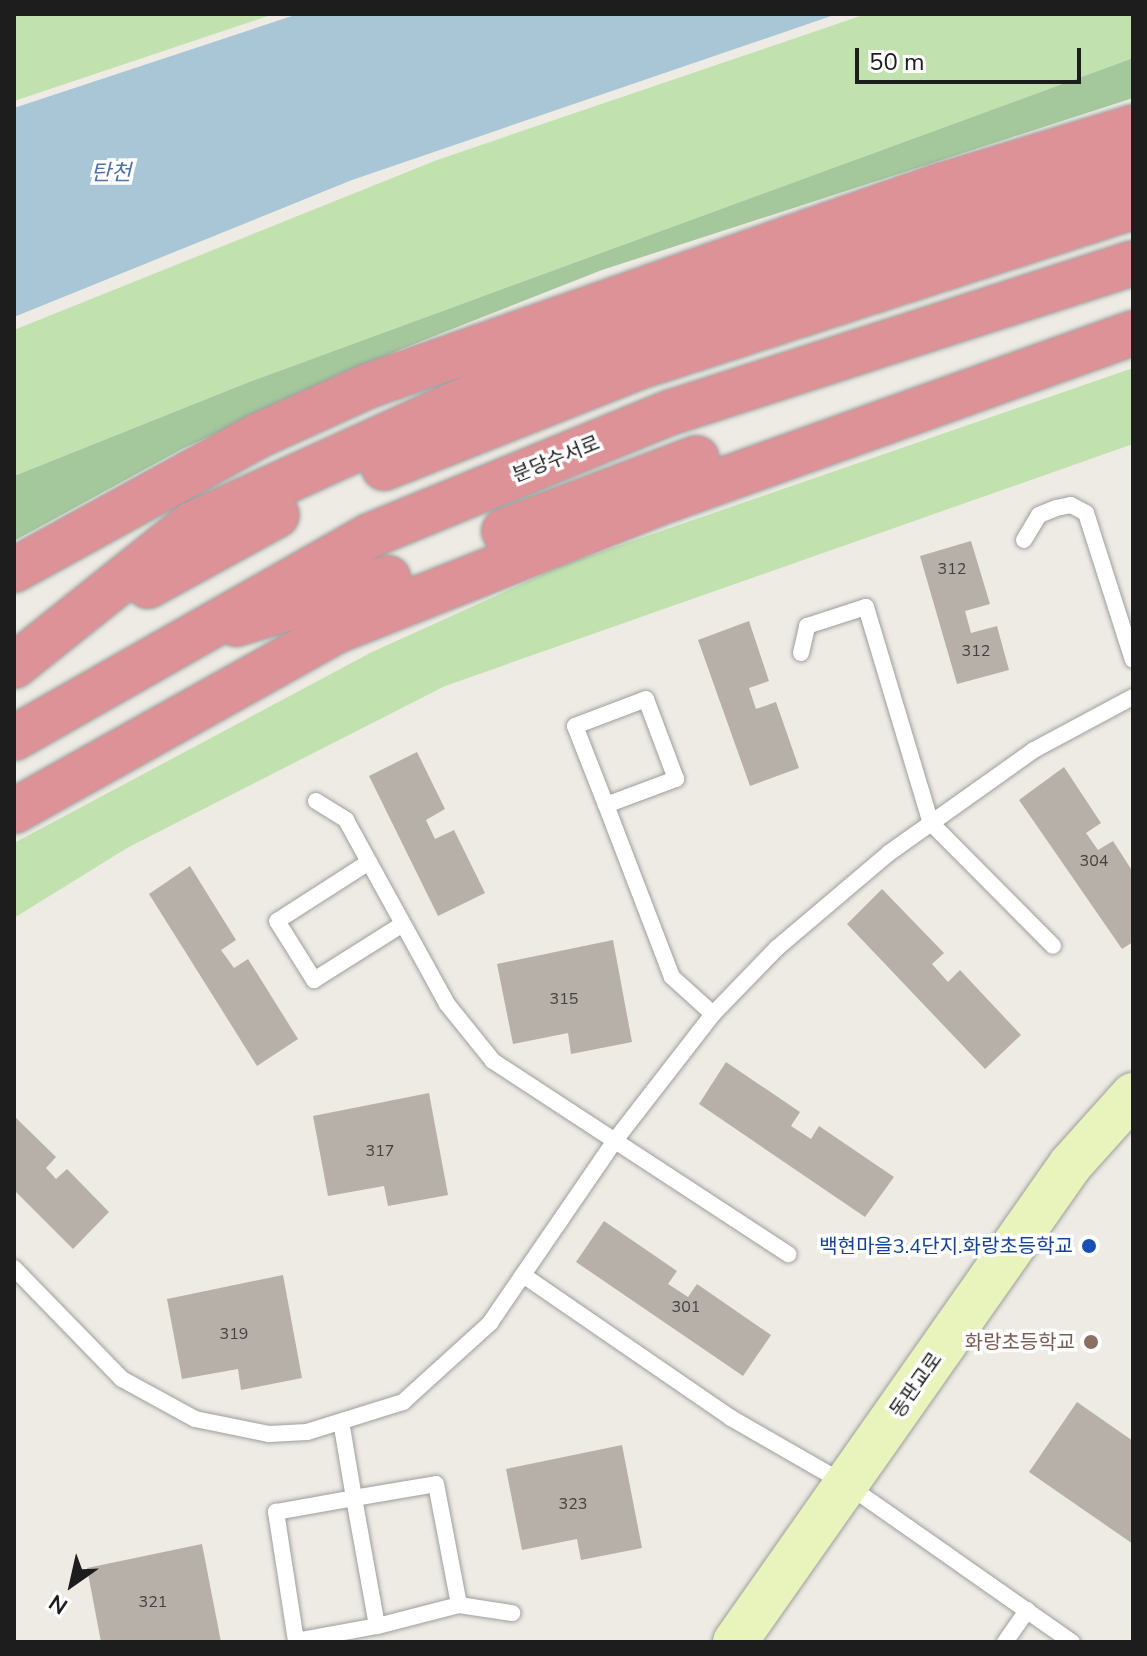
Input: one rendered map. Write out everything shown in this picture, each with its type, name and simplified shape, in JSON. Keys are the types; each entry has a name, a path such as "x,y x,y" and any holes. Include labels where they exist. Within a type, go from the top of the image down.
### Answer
{"highway":[{"path":"14,570 260,435 368,386 936,187 1133,127"},
{"path":"14,668 192,524 567,353 1133,162"},
{"path":"14,668 246,531 491,423 1133,207"},
{"name":"분당수서로","path":"14,738 187,636 369,536 672,412 1133,263"},
{"path":"187,636 341,598 612,487 1133,309"},
{"path":"25,801 252,672 432,591 1133,333"}],"main road":[{"name":"동판교로","path":"735,1642 1071,1164 1133,1095"}],"lane":[{"path":"1024,540 1039,515 1071,505 1086,513 1133,660"},
{"path":"801,653 807,626 866,607 931,823 1053,946"},
{"path":"14,1268 122,1379 158,1404 269,1434 342,1427 429,1385 482,1333 616,1139 713,1014 777,948 931,823 1034,750 1133,697"},
{"path":"606,805 676,779 646,699 575,726 672,977 713,1014"},
{"path":"316,801 336,807 447,1004 493,1061 788,1254"},
{"path":"369,862 277,921 314,980 403,924"},
{"path":"523,1275 731,1418 846,1484 1072,1642"},
{"path":"342,1427 377,1626"},
{"path":"459,1605 436,1484 276,1512 296,1641 377,1626 459,1605 512,1613"},
{"path":"1005,1642 1027,1610"}],"green space":[{"path":"14,14 274,14 14,101"},
{"path":"866,14 1133,14 1133,58 249,382 14,476 14,330 437,160"},
{"path":"1133,58 1133,98 602,270 399,350 182,449 14,541 14,476 249,382"},
{"path":"1133,368 1133,444 445,686 127,848 14,918 14,843 372,652 566,564"}],"water":[{"name":"탄천","path":"298,14 837,14 352,180 14,317 14,108"}],"building":[{"path":"971,541 990,604 965,611 971,633 997,626 1009,670 957,684 920,556"},
{"path":"749,621 769,681 749,688 756,709 776,702 799,768 750,786 698,640"},
{"path":"417,752 445,809 426,820 435,839 454,830 485,893 438,916 369,776"},
{"path":"1064,767 1101,823 1086,833 1098,850 1113,841 1133,872 1133,942 1122,949 1019,800"},
{"path":"190,866 236,940 221,950 234,968 248,959 298,1039 257,1066 149,894"},
{"path":"882,889 944,953 932,964 948,982 960,970 1021,1035 985,1069 847,924"},
{"path":"613,940 632,1042 571,1054 568,1033 513,1044 497,964"},
{"path":"726,1062 800,1112 791,1126 811,1139 819,1126 894,1177 865,1217 699,1104"},
{"path":"429,1093 448,1195 388,1206 384,1186 328,1196 313,1116"},
{"path":"14,1116 56,1157 46,1168 56,1179 67,1169 109,1212 73,1249 14,1190"},
{"path":"604,1221 677,1271 668,1284 688,1297 697,1284 771,1335 743,1376 576,1262"},
{"path":"283,1275 302,1378 241,1390 238,1369 182,1379 167,1299"},
{"path":"1077,1402 1133,1441 1133,1544 1029,1472"},
{"path":"622,1445 642,1548 581,1560 577,1539 522,1550 506,1469"},
{"path":"202,1544 221,1642 101,1642 87,1568"}],"place":[{"name":"백현마을3.4단지.화랑초등학교","path":"1089,1246"},
{"name":"화랑초등학교","path":"1091,1342"}]}
